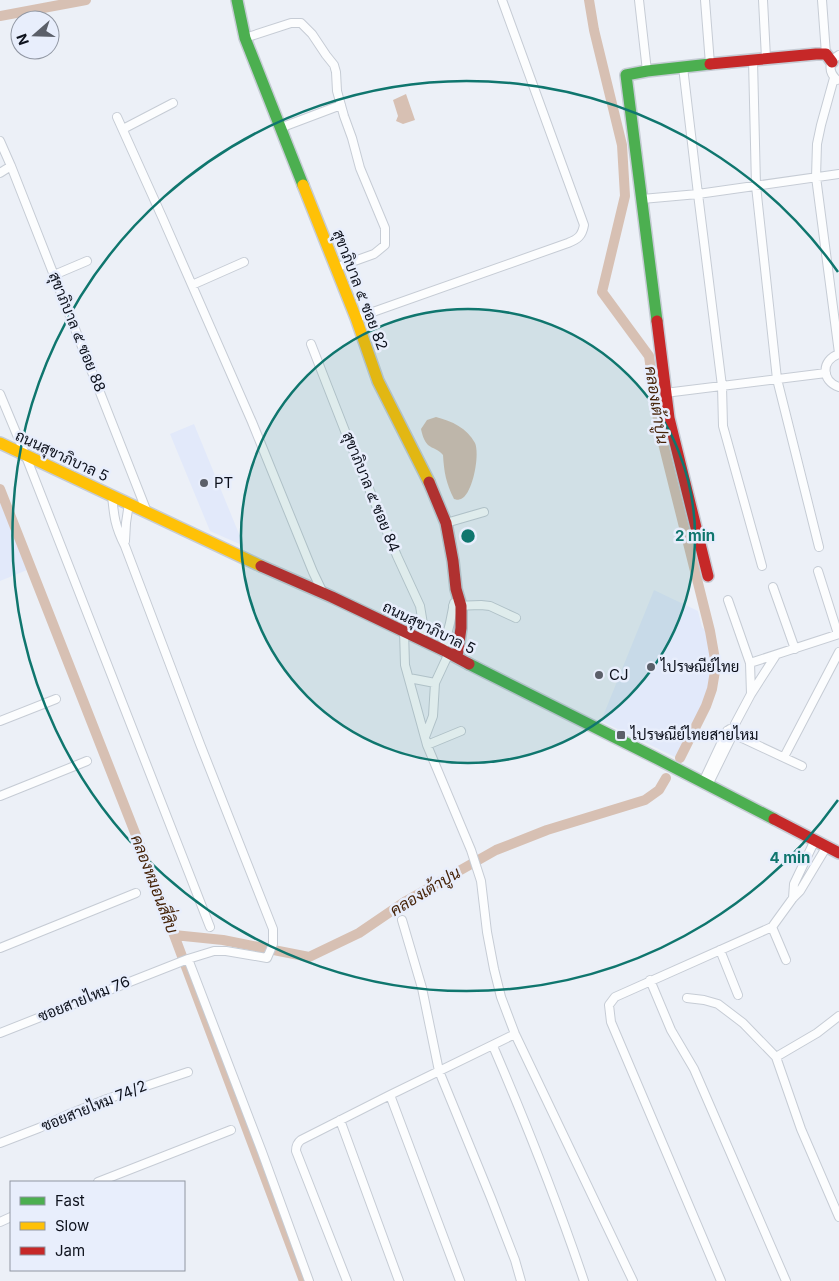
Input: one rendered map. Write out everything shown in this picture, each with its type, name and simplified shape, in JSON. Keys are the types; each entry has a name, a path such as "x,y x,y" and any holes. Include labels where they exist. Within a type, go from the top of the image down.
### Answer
{"street":[{"name":"สุขาภิบาล ๕ ซอย 82","path":"237,0 245,38 356,318 378,380 426,476 446,523 453,561 461,628 450,653"},
{"path":"356,318 568,243 579,238 583,232 584,225 502,0"},
{"path":"639,0 647,71"},
{"path":"705,0 710,64"},
{"path":"762,0 766,58"},
{"path":"822,0 832,57 830,70 837,80 819,134 816,177 839,353 830,358 827,363 826,373 830,382 839,387"},
{"path":"245,38 291,23 301,23 312,34 334,65 337,91 360,168 381,217 386,237 385,245 374,254 335,268"},
{"path":"708,576 673,437 665,393 626,75 766,58 816,54 832,57"},
{"path":"753,60 756,186 776,379 819,547"},
{"path":"683,67 722,386 723,426 762,566"},
{"path":"123,130 173,103"},
{"path":"280,128 341,104"},
{"path":"117,117 252,422 322,593"},
{"name":"สุขาภิบาล ๕ ซอย 88","path":"0,141 12,166 147,512"},
{"path":"0,173 12,166"},
{"path":"642,199 698,194 839,174"},
{"path":"54,275 88,261"},
{"path":"192,285 244,262"},
{"name":"สุขาภิบาล ๕ ซอย 84","path":"311,344 397,556 420,606 424,630 420,640"},
{"path":"665,393 826,373"},
{"path":"0,394 210,927"},
{"name":"ถนนสุขาภิบาล 5","path":"0,444 450,653 500,681 839,852"},
{"path":"112,495 117,530 125,546"},
{"path":"125,546 124,536 130,503"},
{"path":"446,523 484,512"},
{"name":"ซอยสายไหม 76","path":"0,1032 187,959 214,951 226,950 267,958 273,944 273,929 125,546"},
{"path":"750,663 839,634 818,571"},
{"path":"773,587 795,649"},
{"path":"728,600 750,663 751,694"},
{"path":"457,606 490,606 516,618"},
{"path":"404,631 405,665 427,745 474,859 481,881 487,932 501,996 516,1034 633,1281"},
{"path":"784,758 839,652"},
{"path":"425,736 433,716 435,683 450,653"},
{"path":"705,784 730,732 776,655"},
{"path":"409,678 435,683"},
{"path":"0,721 56,699"},
{"path":"427,745 461,731"},
{"path":"730,732 802,766"},
{"path":"0,796 87,761"},
{"path":"793,898 794,884 814,840"},
{"path":"721,1281 611,1022 609,1005 615,997 650,980 772,927 800,891 827,846"},
{"path":"0,948 136,893"},
{"path":"402,920 422,988 439,1070 491,1198 521,1281"},
{"path":"772,927 786,960"},
{"path":"720,950 738,995"},
{"path":"187,959 259,1143 310,1281"},
{"path":"650,980 670,1030 694,1069 786,1281"},
{"path":"687,998 718,1004 743,1023 776,1058 801,1130 839,1217"},
{"path":"776,1058 817,1033 839,1016"},
{"path":"347,1281 296,1151 296,1146 301,1140 340,1120 516,1034"},
{"path":"493,1046 532,1138 571,1240 584,1281"},
{"name":"ซอยสายไหม 74/2","path":"0,1143 107,1099 188,1072"},
{"path":"390,1095 460,1281"},
{"path":"340,1120 399,1281"},
{"path":"101,1181 231,1130"}],"shaded area":[{"path":"406,94 415,120 403,124 396,121 398,116 393,100"},
{"path":"436,417 459,426 468,433 475,443 477,456 472,482 465,496 458,500 454,499 449,488 443,455 428,445 422,433 421,429 427,420"},
{"name":"PT","path":"194,424 244,546 210,531 170,434"},
{"path":"0,502 27,570 0,581"},
{"path":"654,590 698,611 702,627 710,635 713,665 710,686 677,758 601,721"}],"waterway":[{"path":"0,16 86,0"},
{"name":"คลองเต้าปูน","path":"589,0 594,30 622,145 625,196 602,292 649,356 659,427 710,631 716,665 712,689 706,706 680,758"},
{"name":"คลองหมอนสี่สิบ","path":"0,489 150,871 304,1281"},
{"name":"คลองเต้าปูน","path":"174,935 223,940 309,957 359,933 406,901 496,850 547,830 645,800 659,790 666,778"}],"traffic: fast":[{"path":"237,0 245,38 303,185"},
{"path":"657,321 626,75 710,64"},
{"path":"469,664 774,819"}],"traffic: slow":[{"path":"303,185 356,318 378,381 429,482"},
{"path":"0,443 261,566"}],"traffic: jam":[{"path":"710,64 816,54 826,54 832,62"},
{"path":"657,321 669,418 708,576"},
{"path":"429,482 446,523 456,589 461,606 461,628 457,657"},
{"path":"261,566 332,597 469,664"},
{"path":"774,819 839,853"}],"place":[{"name":"PT","path":"204,483"},
{"name":"ไปรษณีย์ไทย","path":"651,667"},
{"name":"CJ","path":"599,675"},
{"name":"ไปรษณีย์ไทยสายไหม","path":"621,735"}]}
